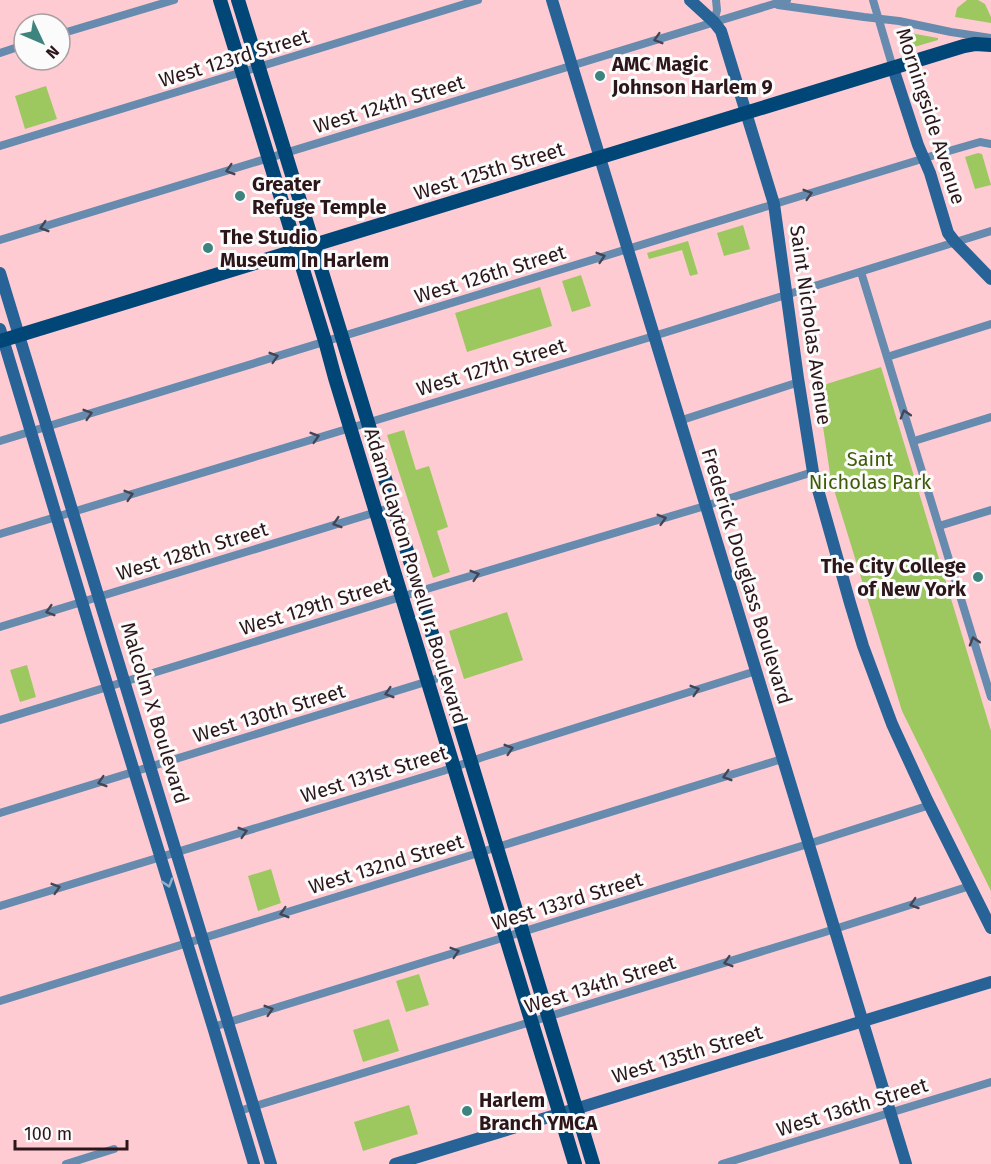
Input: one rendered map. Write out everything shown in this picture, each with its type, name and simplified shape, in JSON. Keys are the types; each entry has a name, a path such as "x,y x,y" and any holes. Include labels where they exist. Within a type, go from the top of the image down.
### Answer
{"main road":[{"name":"Adam Clayton Powell Jr. Boulevard","path":"220,0 326,341 350,427 575,1164"},
{"name":"Adam Clayton Powell Jr. Boulevard","path":"238,0 593,1164"},
{"name":"Frederick Douglass Boulevard","path":"552,0 906,1164"},
{"name":"Saint Nicholas Avenue","path":"690,0 714,22 723,36 774,204 813,472 863,646 892,724 991,928"},
{"name":"West 125th Street","path":"1,337 20,335 970,45 991,45"},
{"name":"Morningside Avenue","path":"893,68 948,233 991,279"},
{"name":"Malcolm X Boulevard","path":"0,273 272,1164"},
{"name":"Malcolm X Boulevard","path":"1,337 32,431 254,1164"},
{"name":"West 135th Street","path":"395,1164 991,982"}],"street":[{"path":"72,30 174,0"},
{"name":"West 123rd Street","path":"0,146 478,0"},
{"path":"714,22 717,10 716,0"},
{"name":"West 124th Street","path":"0,240 787,0"},
{"name":"Morningside Avenue","path":"873,0 893,68"},
{"path":"774,4 899,21 991,38"},
{"name":"West 126th Street","path":"0,441 980,142 991,144"},
{"name":"West 127th Street","path":"0,534 654,336 991,231"},
{"path":"861,272 991,697"},
{"path":"887,357 991,324"},
{"path":"679,421 799,382"},
{"path":"914,441 991,417"},
{"name":"West 129th Street","path":"0,720 813,472"},
{"name":"West 128th Street","path":"0,627 393,507"},
{"path":"939,526 991,510"},
{"name":"West 131st Street","path":"0,906 454,767 756,671"},
{"name":"West 130th Street","path":"0,813 445,676"},
{"name":"West 132nd Street","path":"0,1001 782,759"},
{"name":"West 133rd Street","path":"213,1027 930,805"},
{"name":"West 134th Street","path":"239,1112 970,886"},
{"name":"West 136th Street","path":"722,1164 991,1082"},
{"path":"66,1164 88,1161 114,1149"}],"green space":[{"path":"967,0 978,0 985,4 991,17 991,23 955,17 957,8"},
{"path":"899,31 938,38 938,40 904,50"},
{"path":"46,86 57,119 25,129 15,96"},
{"path":"982,154 991,185 975,189 965,157"},
{"path":"743,225 750,249 724,256 717,233"},
{"path":"688,241 698,274 690,276 682,250 649,259 647,253"},
{"path":"581,275 591,306 572,312 562,281"},
{"path":"540,287 552,326 467,352 455,313"},
{"name":"Saint Nicholas Park","path":"881,367 991,731 991,891 902,711 831,480 817,387"},
{"path":"404,430 416,470 429,466 448,527 437,531 450,572 433,578 387,435"},
{"path":"507,612 523,660 464,679 449,631"},
{"path":"27,665 36,697 20,702 10,670"},
{"path":"271,869 281,903 258,911 248,876"},
{"path":"419,974 429,1005 406,1012 396,981"},
{"path":"389,1019 399,1051 363,1062 353,1030"},
{"path":"409,1105 418,1134 363,1151 354,1122"}],"place":[{"name":"AMC Magic Johnson Harlem 9","path":"600,76"},
{"name":"Greater Refuge Temple","path":"240,196"},
{"name":"The Studio Museum In Harlem","path":"208,248"},
{"name":"The City College of New York","path":"978,577"},
{"name":"Harlem Branch YMCA","path":"467,1111"}]}
